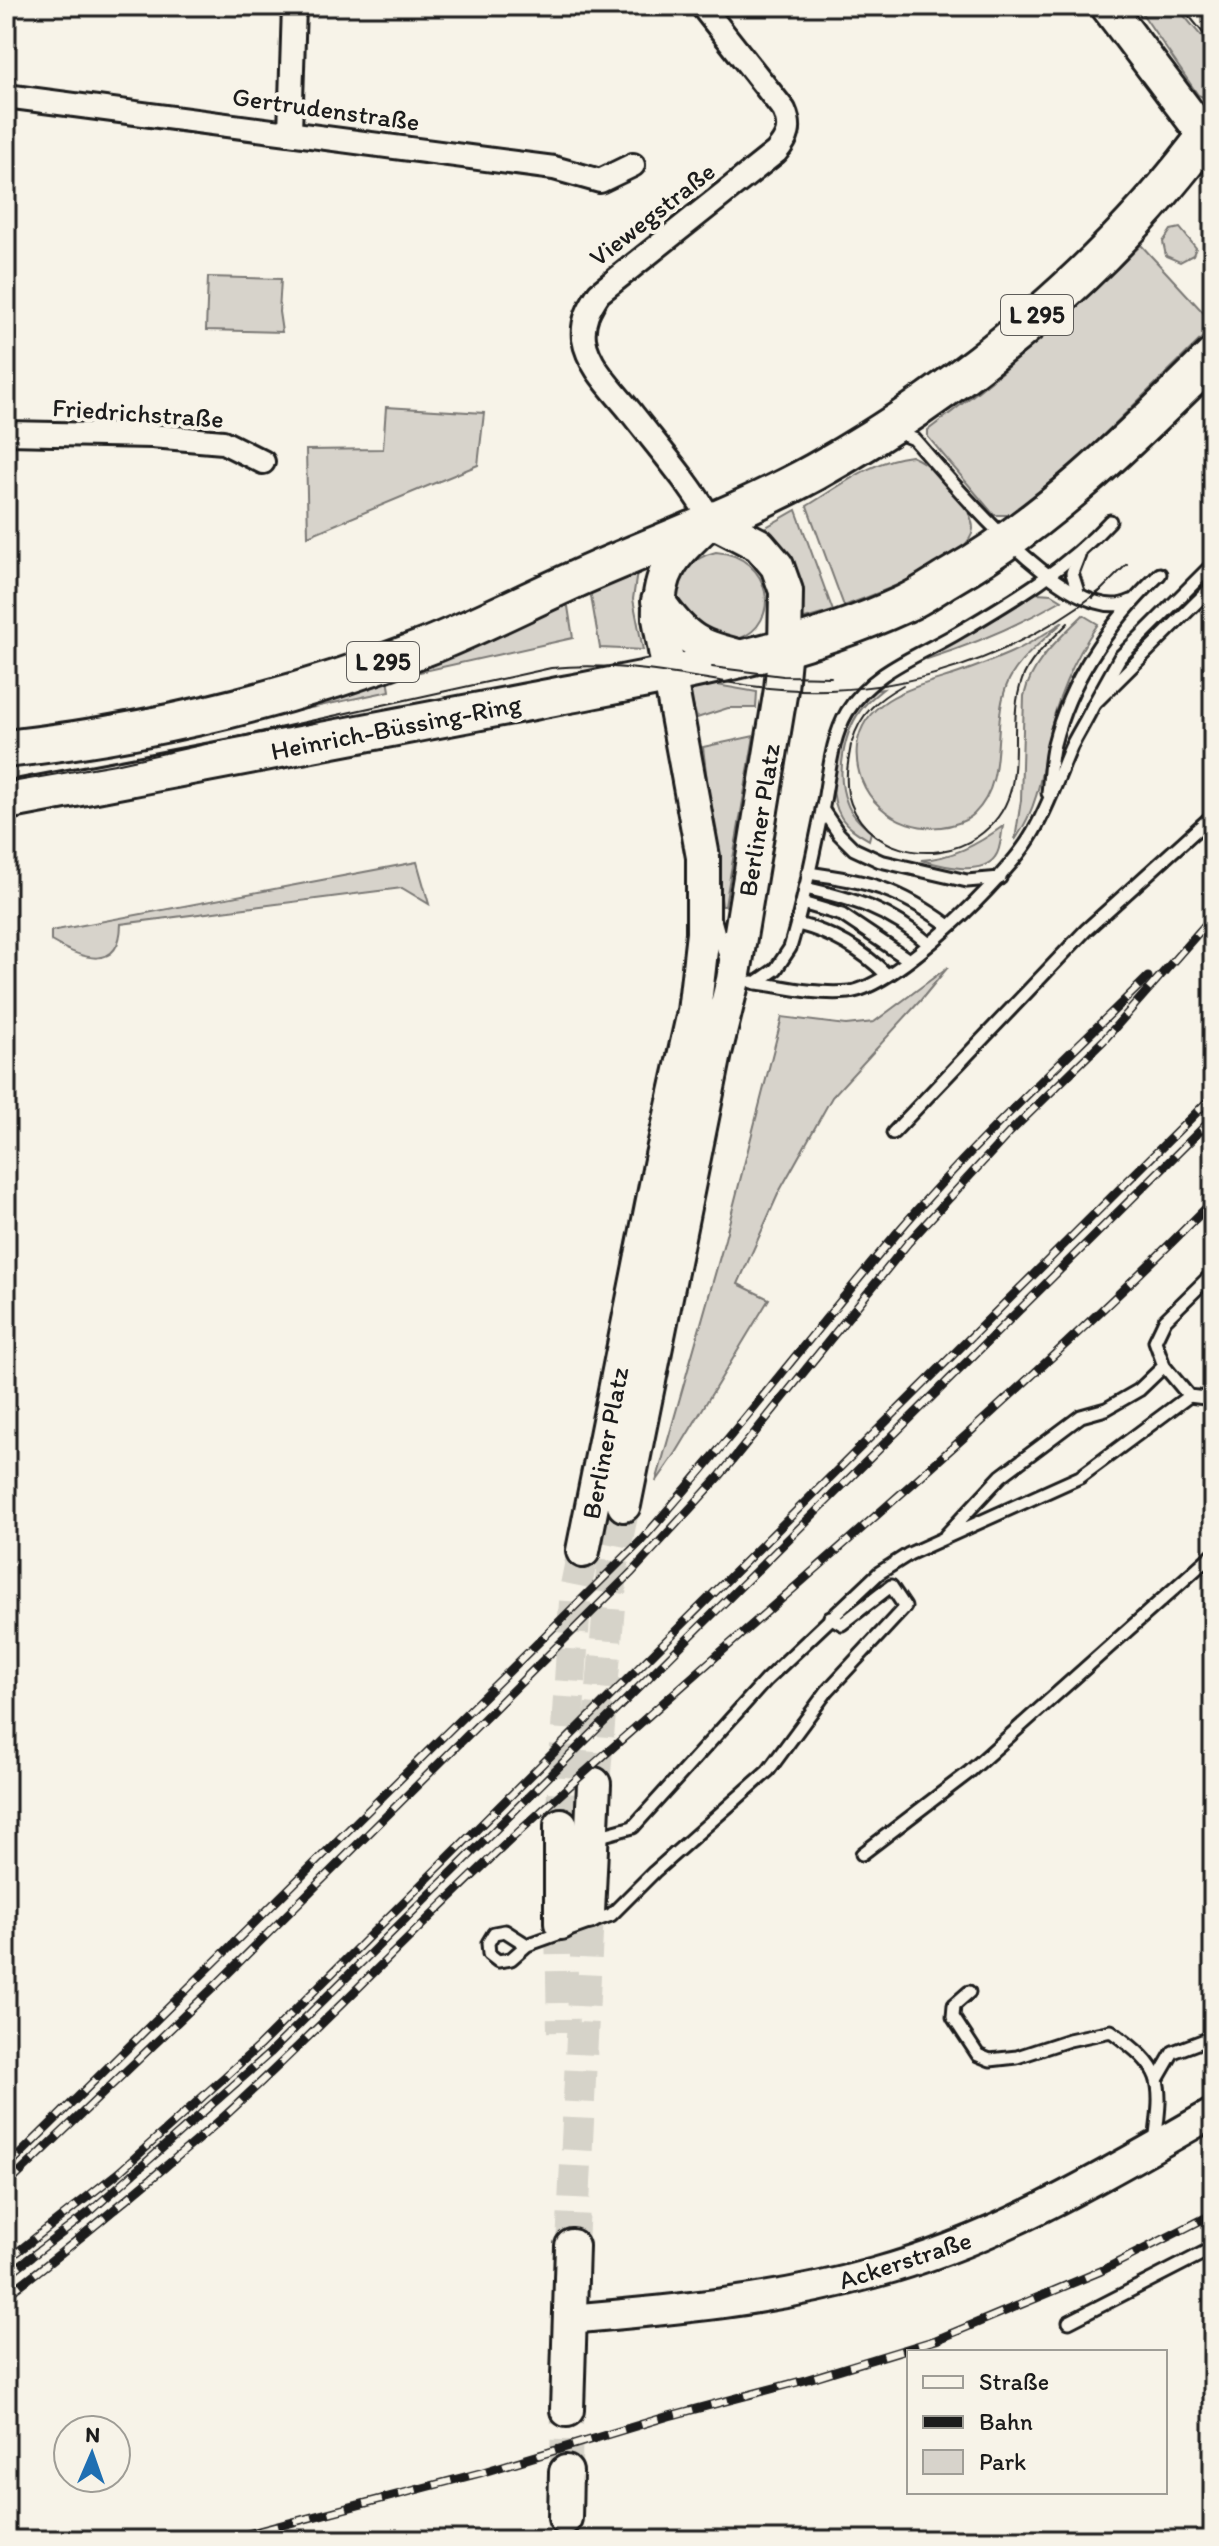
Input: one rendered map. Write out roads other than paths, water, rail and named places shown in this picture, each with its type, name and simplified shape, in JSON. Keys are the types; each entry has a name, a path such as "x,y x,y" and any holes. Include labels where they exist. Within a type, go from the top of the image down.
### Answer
{"main road":[{"path":"1107,6 1210,136"},
{"name":"L 295","path":"711,520 814,472 941,392 1035,317 1116,239 1210,136"},
{"path":"745,658 699,644 686,636 658,601 664,571 711,520 759,545 777,566 786,591 785,648 906,603 1007,542 1069,495 1213,357"},
{"name":"Heinrich-Büssing-Ring","path":"6,749 163,725 234,709 365,669 441,641 711,520"},
{"name":"Berliner Platz","path":"583,1551 661,1160 721,994 703,933 703,857 658,601"},
{"name":"Heinrich-Büssing-Ring","path":"6,801 422,724 785,648"},
{"name":"Berliner Platz","path":"624,1505 715,1053 721,994 781,689 785,648"},
{"path":"574,1918 575,1832 594,1784"},
{"path":"567,2410 570,2248"},
{"path":"565,2518 566,2472"}],"street":[{"path":"290,132 294,6"},
{"name":"Viewegstraße","path":"702,6 784,110 789,131 776,152 599,293 584,320 584,336 586,348 601,374 697,496 711,520"},
{"name":"Gertrudenstraße","path":"6,96 554,168 600,181 633,165"},
{"name":"Friedrichstraße","path":"6,433 152,436 223,442 263,462"},
{"name":"Ackerstraße","path":"569,2319 737,2303 876,2273 962,2244 1046,2207 1213,2113"}],"lane":[{"path":"886,429 914,439 1007,542 1050,575 1104,606 1114,607 1131,601"},
{"path":"721,994 776,969 790,948 798,924 838,733 846,715 867,686 1050,575 1082,552 1110,521"},
{"path":"1079,593 1072,573 1082,552"},
{"path":"721,994 849,992 870,986 929,944 1000,878 1030,838 1046,809 1072,744 1120,657 1213,564"},
{"path":"1046,809 1054,744 1081,672 1131,601 1160,574"},
{"path":"1094,704 1213,586"},
{"path":"822,809 854,849 880,861 967,881 1000,878"},
{"path":"893,1133 1086,930 1213,815"},
{"path":"703,857 718,934 721,994"},
{"path":"808,873 855,879 897,892 948,925"},
{"path":"805,888 851,898 907,925 929,944"},
{"path":"802,903 842,915 909,960"},
{"path":"798,924 822,930 850,944 867,955 887,975"},
{"path":"1213,1273 1165,1320 1155,1341 1164,1366 1189,1396 1213,1399"},
{"path":"941,1540 1001,1476 1081,1416 1106,1409 1139,1390 1164,1366"},
{"path":"575,1832 633,1827 766,1680 879,1573 909,1554 1080,1477 1189,1396"},
{"path":"862,1854 968,1773 1213,1554"},
{"path":"527,1945 611,1915 654,1872 768,1771 827,1691 905,1607 891,1586 842,1624 830,1617"},
{"path":"969,1992 954,2005 953,2017 978,2055 990,2060 1017,2057 1069,2040 1111,2031 1144,2055 1158,2078"},
{"path":"1154,2147 1158,2078 1173,2052 1213,2037"},
{"path":"1069,2322 1213,2248"}],"tunnel":[{"path":"594,1784 613,1559 624,1505"},
{"path":"561,1825 576,1586 583,1551"},
{"path":"572,2246 588,1913"},
{"path":"561,1923 563,2032"},
{"path":"566,2472 567,2410"}],"tram line":[{"path":"1181,6 1213,45"},
{"path":"1196,6 1213,22"},
{"path":"1093,598 1127,564"},
{"path":"6,783 115,764 551,668 627,668 799,690 891,684 936,674 980,659 1022,640 1101,590"},
{"path":"851,745 848,794 855,813 867,829 900,848 920,852 940,851 977,837 995,821 1006,803 1012,784 1017,701 1022,680 1036,656 1068,623"},
{"path":"712,667 783,676 831,677"},
{"path":"852,742 871,708 903,685"}],"railway":[{"path":"6,2186 213,1988 632,1572 719,1477 908,1243 1010,1132 1104,1040 1213,916"},
{"path":"6,2168 640,1542 926,1199 1148,977"},
{"path":"6,2261 119,2172 259,2046 1213,1096"},
{"path":"6,2276 92,2210 270,2053 1213,1118"},
{"path":"6,2296 226,2115 497,1852 1048,1361 1213,1201"},
{"path":"225,2540 480,2473 936,2340 1101,2271 1213,2214"}]}
